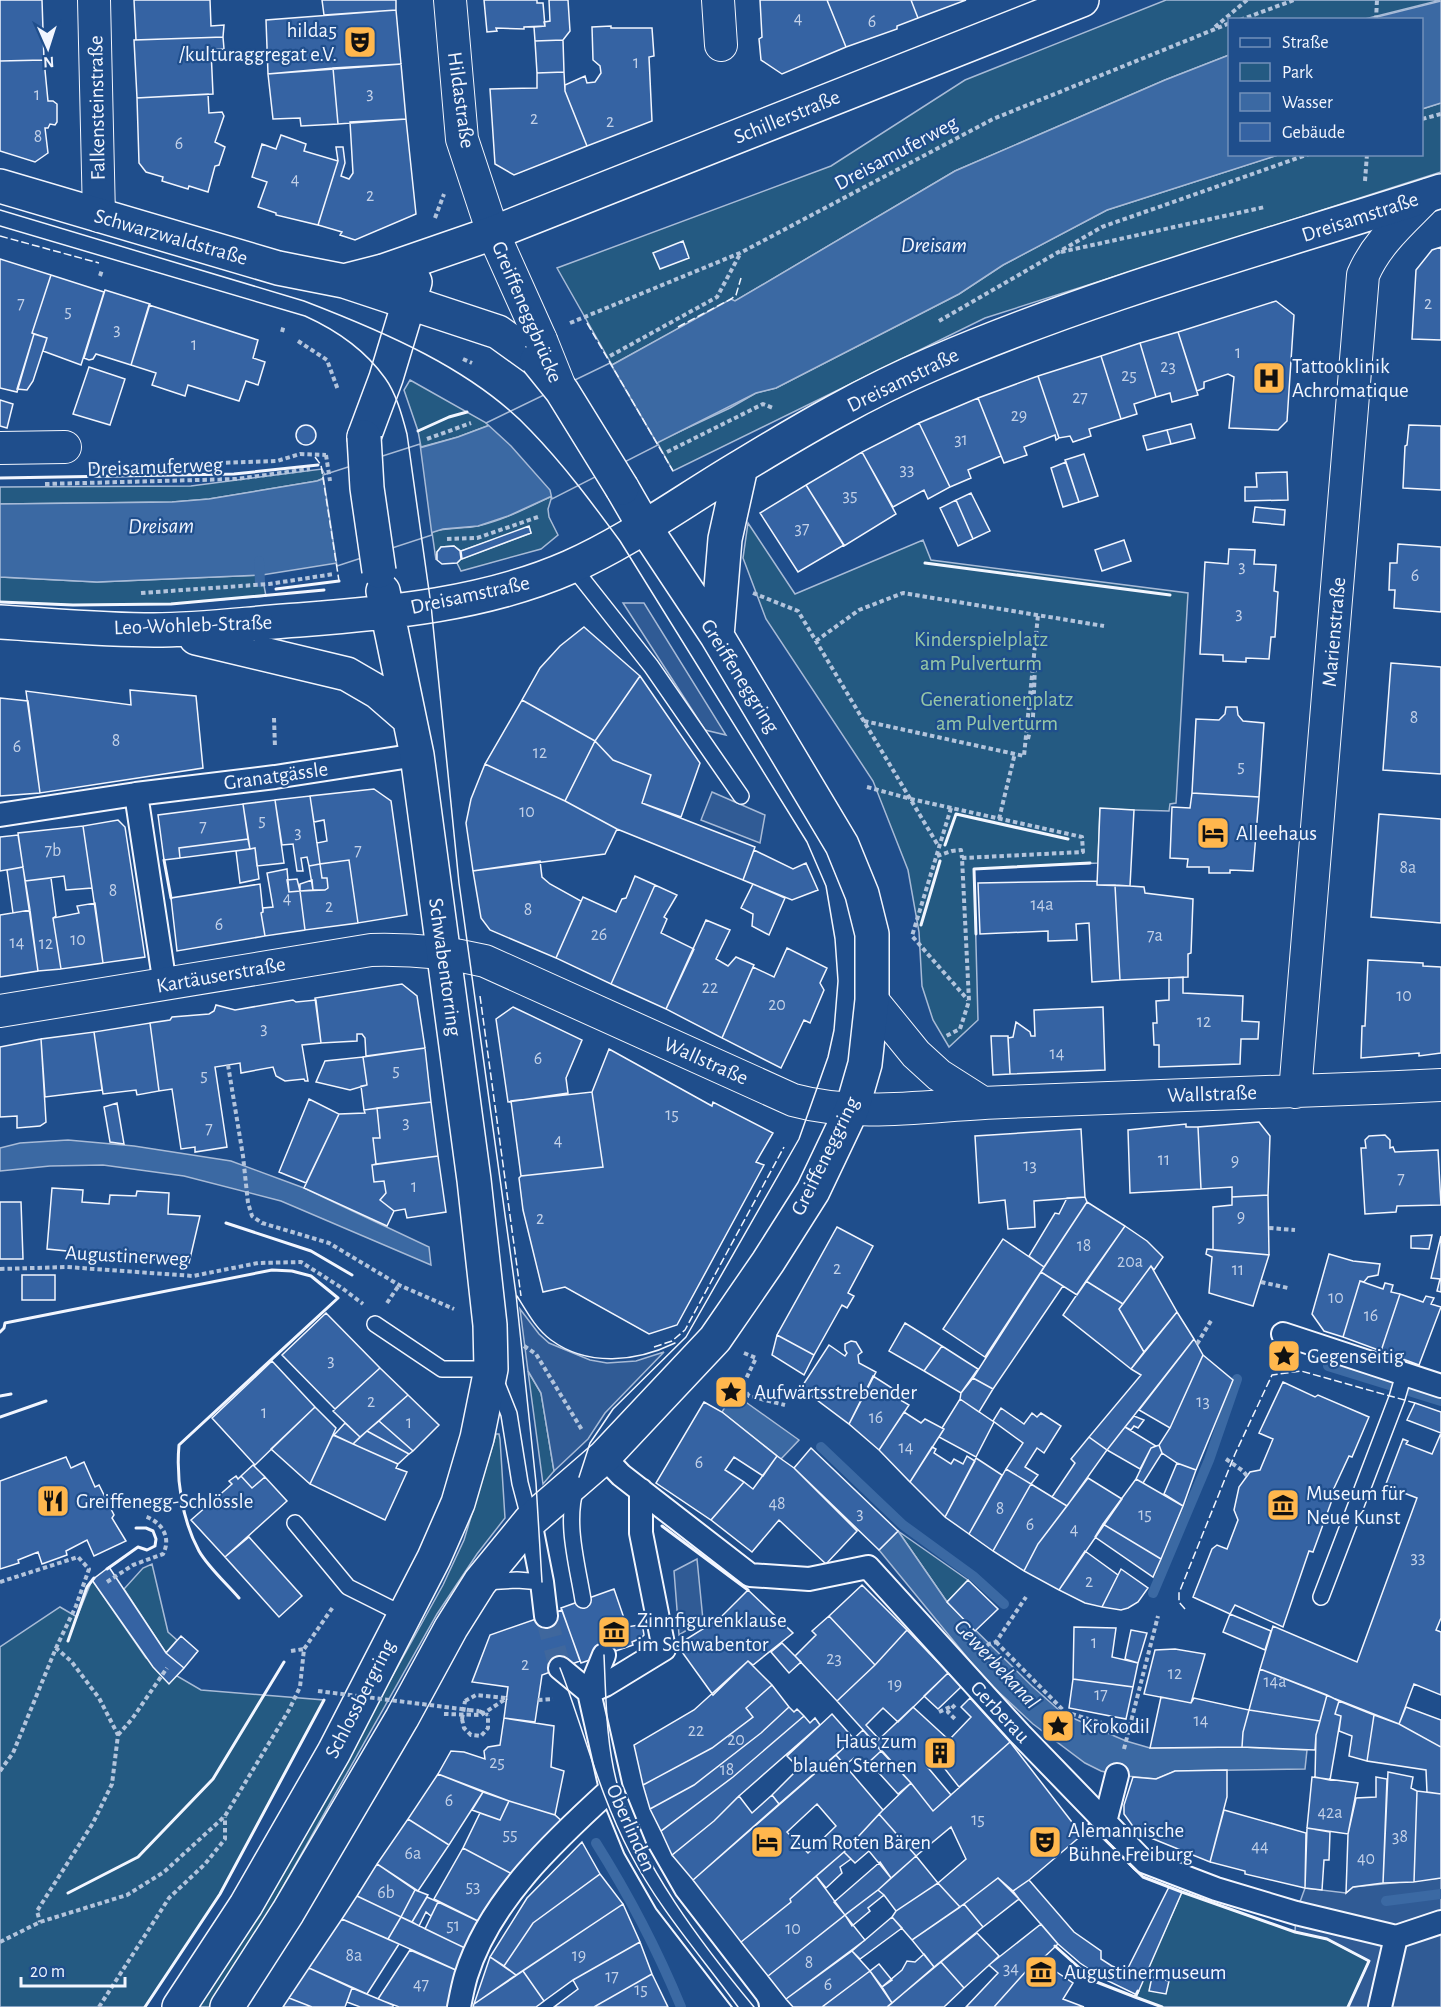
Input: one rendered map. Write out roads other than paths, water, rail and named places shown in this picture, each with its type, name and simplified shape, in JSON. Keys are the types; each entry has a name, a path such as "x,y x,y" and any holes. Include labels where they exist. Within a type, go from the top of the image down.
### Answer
{"main road":[{"name":"Schillerstraße","path":"493,233 1082,0"},
{"name":"Schwarzwaldstraße","path":"0,186 278,268 344,281 409,302"},
{"name":"Dreisamstraße","path":"387,612 484,595 536,582 572,566 599,553 741,467 875,391 994,338 1176,275 1434,193"},
{"name":"Schwarzwaldstraße","path":"344,281 384,271 493,233"},
{"path":"409,302 422,257"},
{"name":"Greiffeneggbrücke","path":"409,302 498,332 539,350 561,391 644,526"},
{"name":"Schwabentorring","path":"409,302 386,378 364,436 367,489 379,572 417,755 474,1179 490,1325 490,1369"},
{"path":"717,636 725,539 741,467"},
{"name":"Greiffeneggring","path":"579,1477 604,1457 715,1339 813,1191 852,1109 865,1064 872,999 872,934 862,894 842,845 717,636 644,526"},
{"name":"Leo-Wohleb-Straße","path":"0,622 159,630 387,612"},
{"path":"159,630 347,674 378,692 408,718"},
{"name":"Schlossbergring","path":"179,2007 246,1905 316,1782 434,1558 458,1503 477,1438 490,1369"},
{"name":"Schlossbergring","path":"227,2007 288,1912 402,1718 451,1628 480,1582 530,1521 579,1477"}],"street":[{"name":"Falkensteinstraße","path":"94,0 99,216"},
{"name":"Hildastraße","path":"450,0 462,139 493,233"},
{"path":"718,0 721,45"},
{"name":"Marienstraße","path":"1295,1092 1364,275 1377,247 1434,193"},
{"name":"Greiffeneggbrücke","path":"493,233 539,350"},
{"path":"0,448 65,447"},
{"name":"Granatgässle","path":"0,815 417,755"},
{"path":"136,794 165,985"},
{"name":"Kartäuserstraße","path":"0,1011 371,950 405,949 443,952"},
{"name":"Wallstraße","path":"443,952 485,961 793,1100 811,1105 852,1109 895,1109 983,1102 1441,1085"},
{"path":"872,999 916,1054 931,1068 983,1102"},
{"path":"1283,1334 1441,1386"},
{"path":"589,1692 606,1685 664,1649 641,1533 641,1490 621,1475 604,1457"},
{"name":"Gerberau","path":"641,1490 750,1575 809,1579 868,1567 975,1685 1143,1861 1216,1889 1296,1913 1396,1937"},
{"path":"530,1521 546,1616"},
{"path":"589,1692 604,1655"},
{"path":"560,1668 589,1692"},
{"name":"Oberlinden","path":"589,1692 611,1789 635,1848 666,1902 747,2007"},
{"path":"1105,1822 1118,1775"},
{"path":"459,2007 467,1974 486,1932 520,1880 574,1823 611,1789"},
{"path":"1380,2007 1396,1937 1441,1922"},
{"path":"724,2007 724,1988 729,1981"}],"lane":[{"path":"572,566 651,666 741,796"},
{"path":"375,1324 442,1369 490,1369 509,1414 520,1483 530,1521"},
{"path":"1321,1597 1397,1398 1404,1374"},
{"path":"579,1477 572,1500 570,1520 583,1600"},
{"path":"295,1523 348,1587 404,1615"},
{"path":"480,1582 517,1580 542,1582"}],"water":[{"path":"1441,1 1441,103 1423,109 1423,18 1373,18"},
{"name":"Dreisam","path":"1228,55 1228,156 1275,156 1107,210 1003,265 959,294 776,388 756,393 508,516 478,526 443,529 337,563 262,575 97,582 0,577 0,504 172,502 209,499 317,481 367,463 458,437 490,425 612,365 731,299 735,301 955,171 1165,80"},
{"path":"68,1140 134,1146 231,1161 304,1188 429,1247 431,1265 281,1201 184,1176 103,1165 50,1166 0,1171 0,1148 20,1143"},
{"path":"733,1393 799,1440 781,1459 722,1412"},
{"name":"Gewerbekanal","path":"898,1531 947,1602 1060,1711 1126,1741 1150,1748 1242,1747 1307,1750 1305,1769 1175,1771 1156,1779 1117,1775 1101,1771 1085,1763 1033,1724 990,1684 879,1550"}],"waterway":[{"path":"259,561 260,582"},
{"path":"1328,1366 1441,1401"},
{"path":"1153,1593 1209,1460 1237,1379"},
{"path":"821,1447 903,1525 973,1576 1004,1604"},
{"path":"596,1843 642,1924 681,2007"},
{"path":"1386,1901 1441,1894"}],"tunnel":[{"path":"546,1616 560,1668"}],"tram line":[{"path":"0,210 304,301 364,325 425,354 482,389 508,409 555,457 620,541 807,842 826,886 835,939 838,981 834,1030 828,1057 799,1139 686,1337 613,1409 590,1443 579,1477"},
{"path":"0,226 305,316 339,334 368,358 389,384 401,412 407,434 431,605 459,883 516,1294 536,1483 542,1582"},
{"path":"517,1296 532,1320 546,1336 565,1349 580,1355 596,1358 628,1358 675,1343"},
{"path":"604,1655 611,1755 618,1787 628,1816 641,1845 675,1903 754,2007"},
{"path":"560,1668 609,1808 641,1874 667,1913 738,2007"}],"place":[{"name":"hilda5 /kulturaggregat e.V.","path":"360,42"},
{"name":"Tattooklinik Achromatique","path":"1269,378"},
{"name":"Alleehaus","path":"1213,833"},
{"name":"Gegenseitig","path":"1284,1356"},
{"name":"Aufwärtsstrebender","path":"731,1392"},
{"name":"Greiffenegg-Schlössle","path":"53,1501"},
{"name":"Museum für Neue Kunst","path":"1283,1505"},
{"name":"Zinnfigurenklause im Schwabentor","path":"614,1632"},
{"name":"Krokodil","path":"1058,1726"},
{"name":"Haus zum blauen Sternen","path":"940,1753"},
{"name":"Zum Roten Bären","path":"767,1842"},
{"name":"Alemannische Bühne Freiburg","path":"1045,1842"},
{"name":"Augustinermuseum","path":"1041,1972"}],"park label":[{"name":"Kinderspielplatz am Pulverturm","path":"981,651"},
{"name":"Generationenplatz am Pulverturm","path":"997,711"}]}
